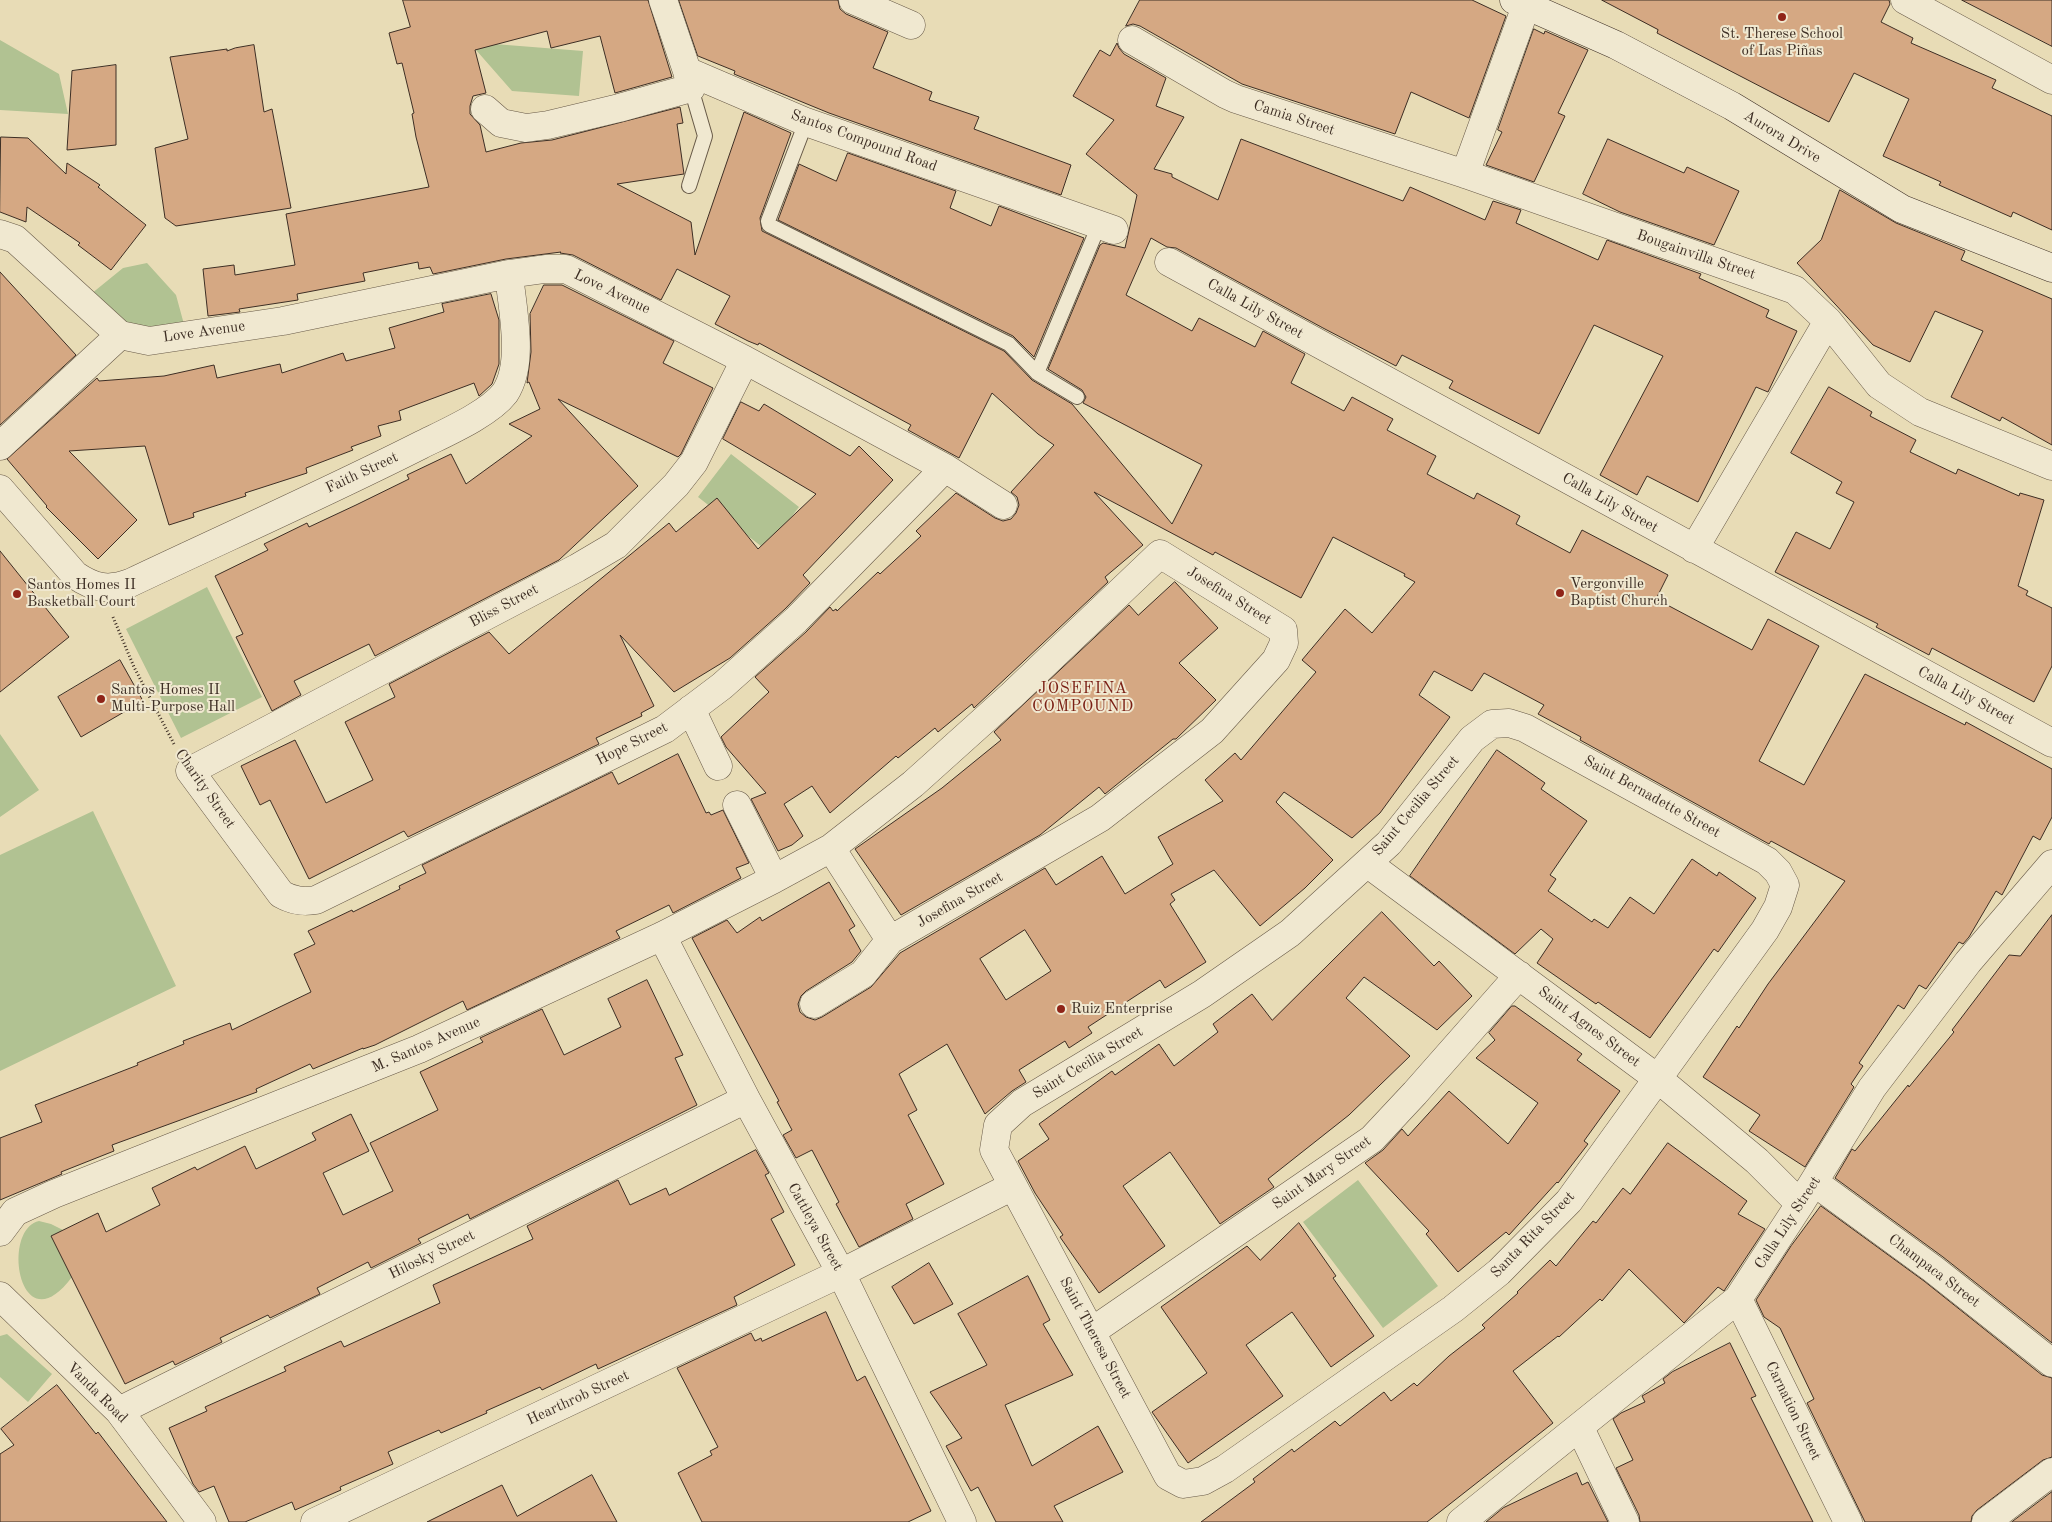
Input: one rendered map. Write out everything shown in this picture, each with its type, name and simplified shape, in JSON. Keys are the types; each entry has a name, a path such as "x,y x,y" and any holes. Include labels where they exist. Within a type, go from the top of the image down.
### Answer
{"street":[{"path":"486,109 501,123 526,128 548,125 619,108 689,79 663,0"},
{"path":"853,0 911,25"},
{"path":"1905,0 2052,80"},
{"path":"1465,174 1520,3"},
{"name":"Aurora Drive","path":"1520,3 1616,45 1732,106 1902,209 2052,268"},
{"name":"Camia Street","path":"1132,40 1236,98 1465,174"},
{"name":"Santos Compound Road","path":"689,79 1106,227"},
{"name":"Bougainvilla Street","path":"1465,174 1794,290 1828,321 1879,385 1920,412 2052,466"},
{"path":"0,234 15,239 120,335 0,446"},
{"name":"Calla Lily Street","path":"1169,262 2052,743"},
{"name":"Love Avenue","path":"120,335 149,341 283,321 509,274 545,269 566,269 745,360 945,468 1003,505"},
{"name":"Faith Street","path":"101,588 116,588 130,583 401,455 466,422 489,407 504,393 514,375 516,348 509,274"},
{"path":"1694,549 1828,321"},
{"name":"Bliss Street","path":"190,771 577,568 616,545 676,485 694,462 745,360"},
{"name":"Hope Street","path":"282,894 292,900 304,902 316,900 665,729 722,686 796,620 945,468"},
{"path":"0,489 75,575 87,583 101,588"},
{"name":"Josefina Street","path":"774,879 831,848 913,784 1019,688 1160,554 1283,630 1284,642 1276,660 1212,730 1100,818 890,940 863,974 814,1004"},
{"path":"691,709 718,766"},
{"name":"Saint Cecilia Street","path":"1013,1186 994,1150 998,1125 1022,1103 1218,983 1290,933 1388,843 1472,739 1492,724 1509,723"},
{"name":"Saint Bernadette Street","path":"1509,723 1525,728 1767,861 1778,872 1785,885"},
{"name":"Charity Street","path":"190,771 282,894"},
{"path":"736,804 774,879"},
{"path":"831,848 890,940"},
{"name":"Saint Agnes Street","path":"1367,863 1656,1078 1757,1161 1807,1193"},
{"name":"Calla Lily Street","path":"1461,1522 1738,1299 1872,1088 1968,962 2052,864"},
{"name":"M. Santos Avenue","path":"0,1232 14,1212 54,1194 420,1050 662,936 774,879"},
{"name":"Santa Rita Street","path":"1183,1484 1203,1481 1225,1468 1452,1309 1499,1272 1569,1201 1614,1140 1656,1078 1765,930 1778,907 1785,885"},
{"name":"Cattleya Street","path":"662,936 746,1099 841,1274 952,1519"},
{"name":"Saint Mary Street","path":"1091,1332 1372,1139 1416,1093 1519,975"},
{"name":"Hilosky Street","path":"119,1411 746,1099"},
{"path":"841,1274 1013,1186"},
{"name":"Saint Theresa Street","path":"1013,1186 1168,1476 1183,1484"},
{"name":"Champaca Street","path":"1807,1193 1941,1275 2052,1363"},
{"name":"Hearthrob Street","path":"315,1522 841,1274"},
{"name":"Vanda Road","path":"0,1298 119,1411 202,1522"},
{"name":"Carnation Street","path":"1738,1299 1848,1522"},
{"path":"1580,1428 1625,1522"},
{"path":"1986,1522 2052,1472"}],"lane":[{"path":"689,79 705,136 689,186"},
{"path":"806,122 768,221 769,224 1010,344 1037,373 1077,397"},
{"path":"1037,373 1106,227"}],"path":[{"name":"Charity Street","path":"101,588 134,667 190,771"}],"green space":[{"path":"0,40 59,74 68,114 0,110"},
{"path":"469,42 583,51 579,96 512,91"},
{"path":"147,263 176,295 185,328 141,335 91,294 123,268"},
{"path":"731,454 799,507 766,550 698,497"},
{"path":"207,587 262,697 181,738 126,629"},
{"path":"0,734 39,790 0,817"},
{"path":"93,811 176,986 0,1071 0,855"},
{"path":"1358,1180 1438,1286 1383,1328 1303,1222"},
{"path":"39,1221 63,1230 72,1277 54,1295 39,1299 28,1292 21,1279 19,1261 20,1243 27,1229"},
{"path":"7,1334 52,1374 28,1402 0,1377 0,1336"}],"building":[{"path":"403,0 648,0 672,77 615,93 600,36 551,48 547,31 475,50 486,93 473,96 470,114 480,125 486,152 521,143 552,140 680,107 683,123 677,124 684,174 617,184 691,222 695,255 744,112 791,133 760,218 762,231 1004,351 1032,380 1072,404 1172,524 1202,465 1083,403 1086,397 1082,390 1048,369 1100,245 1103,243 1125,248 1137,195 1086,154 1114,120 1073,96 1100,50 1110,56 1117,43 1124,54 1166,78 1156,106 1184,117 1154,169 1172,174 1172,177 1218,200 1241,139 1403,201 1410,187 1485,220 1493,201 1521,210 1516,223 1598,260 1607,240 1701,274 1699,278 1769,310 1766,317 1797,331 1768,392 1756,387 1698,502 1647,476 1637,495 1600,475 1663,356 1594,325 1539,434 1449,388 1453,381 1402,355 1396,366 1176,248 1167,247 1151,238 1126,295 1192,331 1199,318 1255,347 1263,331 1305,354 1291,383 1344,411 1352,397 1393,419 1387,430 1436,456 1427,474 1474,499 1477,493 1520,516 1516,524 1570,553 1582,530 1668,575 1656,599 1752,650 1768,619 1819,646 1759,761 1804,785 1865,674 1965,725 1966,722 2052,769 2052,817 2040,840 2033,836 2002,895 1996,891 1969,937 1963,944 1959,942 1926,989 1919,985 1904,1009 1898,1005 1859,1063 1863,1066 1851,1084 1854,1087 1805,1167 1749,1131 1760,1115 1703,1077 1737,1026 1739,1028 1768,984 1845,881 1771,841 1769,844 1580,740 1581,737 1538,714 1544,705 1484,673 1472,691 1434,671 1419,695 1450,717 1380,813 1352,838 1284,792 1276,802 1333,860 1305,888 1260,926 1214,870 1171,894 1175,900 1170,904 1206,962 1165,988 1160,980 1088,1027 1092,1033 1069,1048 1065,1041 1019,1070 1026,1082 1012,1091 985,1114 947,1044 899,1074 917,1110 908,1115 944,1184 906,1204 913,1219 859,1247 836,1204 839,1202 812,1150 796,1158 783,1135 792,1130 777,1102 779,1101 692,938 727,920 737,933 760,917 762,921 829,882 855,926 849,930 861,951 852,962 801,996 798,1004 800,1012 806,1017 815,1020 871,987 900,953 1045,868 1056,885 1102,856 1125,894 1173,864 1158,837 1223,801 1205,780 1235,753 1241,760 1316,672 1302,660 1345,609 1372,633 1415,582 1404,576 1405,574 1333,537 1301,598 1215,552 1213,555 1094,492 1143,545 1105,577 1108,582 974,708 972,704 938,732 935,728 898,758 896,756 830,813 812,786 784,804 803,836 792,845 778,851 751,799 766,793 726,747 721,737 769,692 755,677 806,632 830,607 833,611 836,609 837,611 878,572 880,574 921,536 916,531 956,493 995,518 1003,521 1011,519 1019,505 1017,497 1011,492 1054,445 1038,434 992,393 959,458 908,430 911,425 759,343 758,345 748,341 715,324 730,296 677,269 661,300 573,255 561,252 506,259 433,274 430,267 419,269 418,262 363,273 365,281 297,294 298,300 239,309 240,312 208,316 203,269 234,265 235,275 295,265 286,214 429,187 416,137 412,114 414,113 402,63 397,64 389,33 410,27","holes":["1025,930 1051,971 1006,1000 980,959"]},
{"path":"679,0 838,0 840,9 846,14 888,32 873,68 932,92 929,100 979,117 974,129 1071,165 1061,195 829,113 734,74 735,71 698,56"},
{"path":"1140,0 1472,0 1506,16 1469,118 1411,92 1395,134 1242,84 1140,26 1133,24 1126,26"},
{"path":"1602,0 1889,0 1890,4 1881,22 1913,38 1911,43 1996,80 1992,88 2052,116 2052,230 2013,212 2011,217 1939,185 1941,182 1883,156 1909,99 1854,73 1829,122 1657,33 1658,30"},
{"path":"1962,0 2052,0 2052,46"},
{"path":"1534,29 1544,34 1545,31 1588,50 1558,113 1565,116 1534,182 1486,165 1502,132 1498,130"},
{"path":"254,45 264,112 272,109 291,208 176,226 165,218 155,148 188,139 170,57 227,49 227,51"},
{"path":"116,65 116,145 67,150 72,71"},
{"path":"1,137 28,138 66,174 67,163 100,185 98,187 146,225 111,270 78,245 80,243 27,207 26,222 0,212"},
{"path":"1608,139 1684,173 1687,167 1739,191 1714,245 1620,212 1583,194"},
{"path":"848,153 956,191 950,208 991,226 999,206 1084,238 1034,357 1013,336 778,220 799,164 836,181"},
{"path":"1840,190 1896,223 1965,251 1961,260 2052,299 2052,445 2002,417 2000,421 1951,397 1983,331 1935,311 1910,362 1873,345 1797,263 1821,240"},
{"path":"0,272 76,355 0,425"},
{"path":"544,285 562,285 674,341 663,363 713,388 681,454 678,457 558,399 638,486 559,560 375,656 369,644 294,681 301,695 272,711 236,637 243,634 215,576 268,550 264,544 307,523 309,527 356,505 409,479 407,475 451,454 466,484 532,436 509,424 540,409 529,382 527,383 531,352 530,314"},
{"path":"491,294 499,320 499,364 492,384 479,396 474,383 399,411 401,420 378,426 381,436 351,447 353,450 306,468 307,473 245,493 246,496 193,513 194,517 169,525 145,446 69,451 137,520 98,559 46,507 7,459 97,378 99,381 164,376 214,365 217,378 280,364 282,373 343,353 346,361 395,348 389,328 444,312 442,304"},
{"path":"1829,387 1872,412 1870,416 1916,440 1910,452 1956,474 1958,469 2019,496 2020,493 2044,500 2018,586 2028,591 2026,595 2052,608 2052,666 2034,702 1932,648 1929,655 1876,627 1878,624 1775,572 1796,532 1830,549 1854,502 1836,493 1842,482 1791,453"},
{"path":"741,402 759,411 764,404 850,456 859,446 893,480 803,575 810,583 785,609 730,658 674,692 620,635 654,706 641,713 642,716 596,738 599,744 408,837 404,831 309,879 270,800 260,805 241,766 295,740 326,803 373,780 345,722 395,697 389,684 489,632 509,654 669,523 676,532 717,498 758,549 816,494 723,439"},
{"name":"Santos Homes II Basketball Court","path":"0,551 69,637 0,692"},
{"path":"1175,582 1218,628 1179,663 1216,700 1176,739 1173,739 1105,794 1099,787 1040,835 901,915 855,849 942,788 1001,740 994,732 1129,605 1138,615"},
{"name":"Santos Homes II Multi-Purpose Hall","path":"120,660 143,701 81,737 58,697"},
{"path":"1497,750 1545,783 1541,789 1587,821 1550,875 1556,879 1548,891 1592,922 1594,919 1608,928 1630,897 1654,914 1692,859 1717,876 1719,872 1756,898 1718,952 1714,949 1650,1038 1598,1002 1596,1004 1537,963 1553,939 1541,929 1515,954 1410,876"},
{"path":"678,754 706,813 709,812 711,815 723,810 749,863 736,868 741,878 673,913 669,905 616,931 620,938 467,1010 463,1001 375,1045 363,1048 313,1069 310,1064 256,1089 257,1092 112,1145 114,1151 61,1172 62,1174 0,1200 0,1138 42,1122 35,1105 138,1065 137,1063 184,1044 183,1041 230,1023 232,1030 311,992 294,954 315,944 308,931 400,889 399,886 426,873 422,865 612,772 618,784"},
{"path":"1382,912 1434,966 1439,961 1472,996 1437,1030 1364,977 1346,998 1410,1056 1349,1115 1268,1179 1274,1187 1220,1224 1170,1152 1123,1186 1165,1246 1099,1293 1060,1237 1063,1235 1035,1193 1018,1161 1049,1139 1039,1124 1112,1071 1115,1075 1159,1044 1174,1066 1218,1032 1213,1024 1252,994 1272,1020"},
{"path":"2052,915 2052,1343 1943,1257 1835,1178 1852,1149 1855,1151 1954,1032 1952,1030 2009,955 2020,956"},
{"path":"647,980 683,1055 675,1058 697,1105 470,1219 468,1214 418,1239 421,1243 371,1268 368,1262 317,1288 320,1294 270,1318 268,1315 220,1338 222,1342 175,1365 173,1361 125,1384 51,1236 98,1213 106,1232 160,1205 152,1188 195,1167 197,1170 245,1146 256,1169 316,1140 312,1133 351,1114 369,1151 323,1173 343,1215 393,1191 370,1143 438,1110 420,1072 483,1042 480,1038 542,1009 564,1055 621,1027 608,999"},
{"path":"1512,1006 1515,1006 1582,1054 1577,1060 1620,1091 1584,1141 1588,1144 1558,1183 1509,1235 1506,1232 1458,1272 1426,1234 1429,1231 1365,1163 1383,1150 1402,1129 1408,1136 1449,1091 1508,1144 1538,1103 1476,1058 1495,1040 1489,1033"},
{"path":"1668,1143 1747,1201 1738,1214 1765,1229 1724,1291 1718,1287 1684,1323 1629,1269 1602,1301 1600,1299 1559,1337 1513,1371 1553,1423 1427,1522 1201,1522 1255,1482 1253,1479 1292,1449 1294,1452 1335,1421 1340,1426 1384,1392 1391,1401 1414,1383 1417,1386 1449,1356 1485,1328 1482,1325 1518,1293 1550,1260 1556,1266 1593,1221 1596,1223 1623,1188 1630,1194"},
{"path":"756,1150 769,1173 765,1175 784,1212 771,1219 795,1265 734,1297 737,1305 598,1369 596,1364 542,1390 540,1387 486,1411 487,1413 441,1433 439,1430 388,1452 393,1464 340,1487 341,1490 295,1510 292,1502 245,1522 229,1522 214,1486 199,1492 193,1484 169,1428 207,1411 205,1407 286,1371 284,1367 341,1341 344,1347 440,1303 433,1285 533,1239 527,1226 618,1180 630,1205 666,1188 669,1195"},
{"path":"1821,1206 1924,1281 2042,1375 2052,1378 2052,1457 2043,1460 1977,1510 1972,1516 1971,1522 1865,1522 1807,1403 1814,1399 1780,1328 1764,1317 1756,1300 1791,1246"},
{"path":"1299,1223 1336,1276 1333,1278 1374,1336 1331,1367 1292,1312 1246,1345 1283,1396 1188,1463 1152,1412 1207,1373 1161,1307 1247,1246 1260,1260"},
{"path":"929,1263 953,1304 914,1324 892,1287"},
{"path":"1028,1276 1050,1320 1043,1324 1073,1375 1005,1405 1032,1466 1098,1426 1123,1472 1054,1506 1063,1522 996,1522 978,1487 971,1491 946,1446 962,1438 930,1392 987,1365 958,1314"},
{"path":"826,1312 857,1381 865,1376 931,1511 908,1522 702,1522 678,1473 712,1455 710,1451 718,1447 677,1368 751,1333 755,1341 761,1338 762,1341"},
{"path":"1730,1343 1756,1396 1751,1398 1813,1522 1640,1522 1639,1515 1616,1468 1633,1460 1613,1419 1621,1413 1645,1402 1642,1396 1665,1383 1663,1379 1672,1372"},
{"path":"57,1385 96,1434 98,1432 167,1522 0,1522 0,1454 14,1445 1,1429"},
{"path":"1577,1473 1582,1485 1588,1482 1608,1522 1486,1522 1503,1508"},
{"path":"592,1475 617,1522 427,1522 502,1485 517,1516"},
{"path":"2052,1492 2052,1522 2012,1522"}],"place":[{"name":"St. Therese School of Las Piñas","path":"1782,17"},
{"name":"Vergonville Baptist Church","path":"1560,593"},
{"name":"Santos Homes II Basketball Court","path":"17,594"},
{"name":"Santos Homes II Multi-Purpose Hall","path":"101,699"},
{"name":"Ruiz Enterprise","path":"1061,1009"}],"district":[{"name":"JOSEFINA COMPOUND","path":"1083,698"}]}
